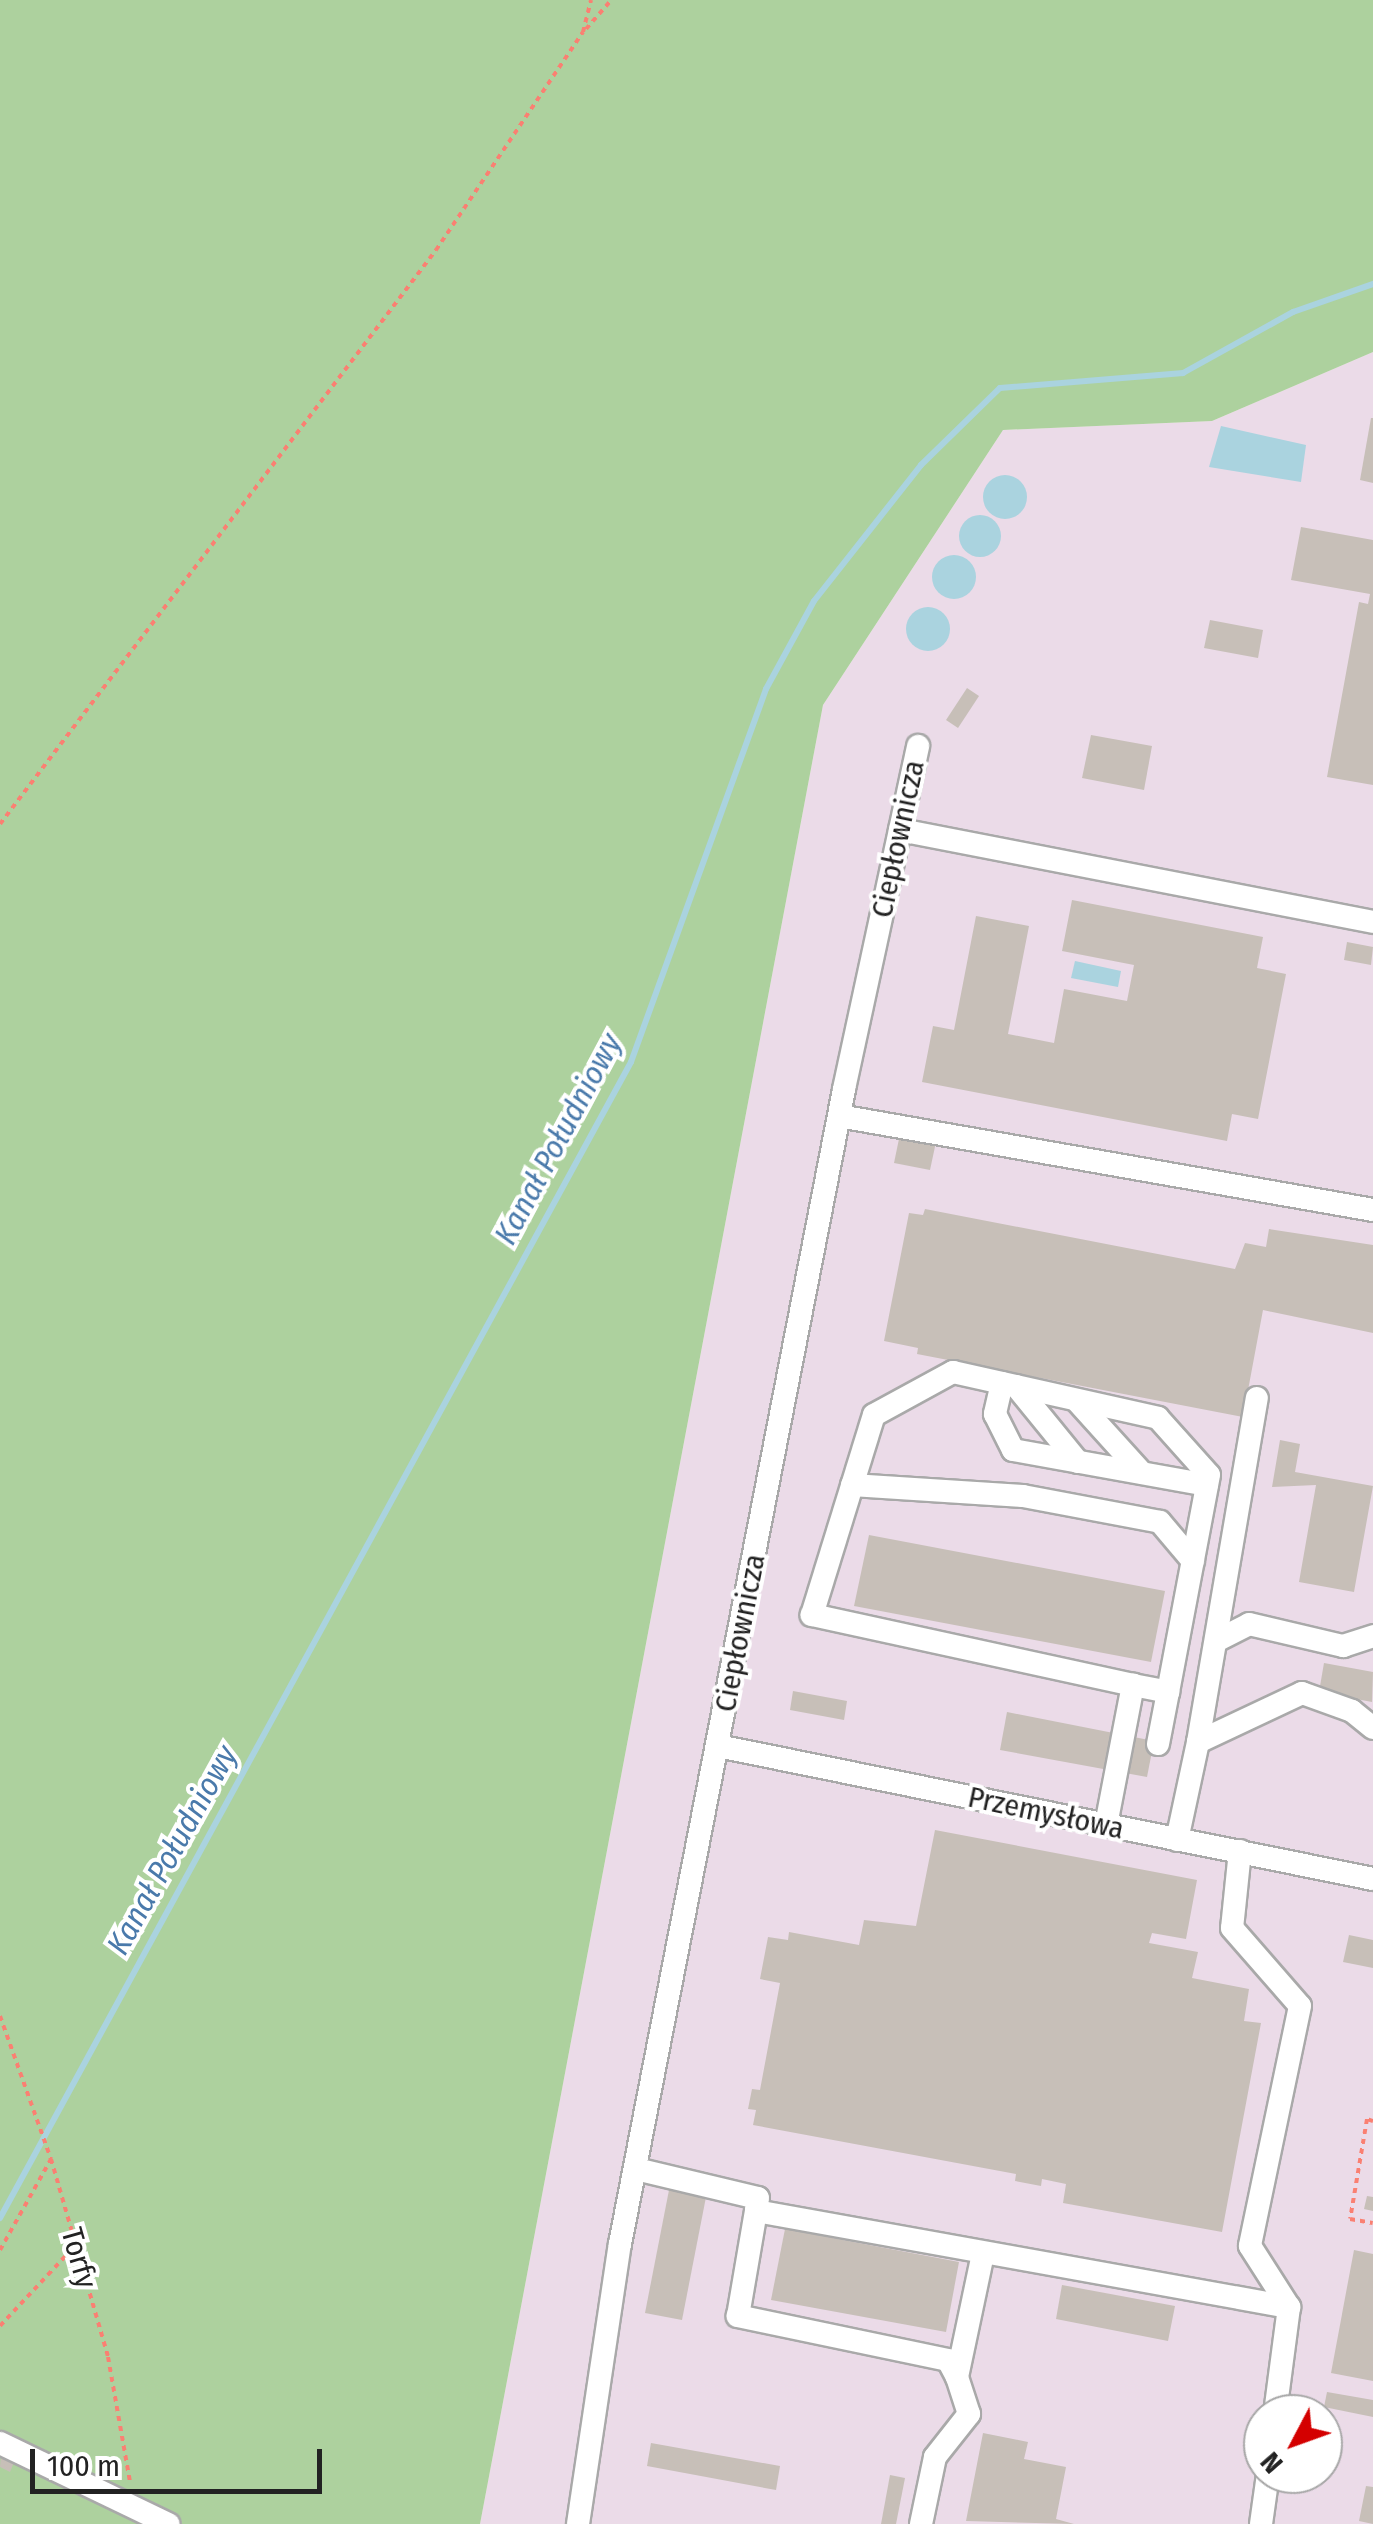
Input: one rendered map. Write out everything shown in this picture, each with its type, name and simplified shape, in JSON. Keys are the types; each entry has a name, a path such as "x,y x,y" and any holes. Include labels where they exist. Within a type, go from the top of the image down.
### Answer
{"street":[{"name":"Ciepłownicza","path":"578,2524 636,2168 838,1116 918,746"},
{"path":"900,830 1373,922"},
{"path":"838,1116 1373,1210"},
{"path":"1158,1744 1168,1692 1193,1561 1209,1475 1158,1418 954,1372 874,1415 812,1615 1168,1692"},
{"path":"1009,1385 995,1414 1013,1450 1207,1485"},
{"path":"1009,1385 1078,1462"},
{"path":"1176,1840 1198,1742 1257,1398"},
{"path":"1076,1400 1142,1473"},
{"path":"852,1485 1023,1496 1160,1522 1193,1561"},
{"path":"1216,1640 1249,1624 1343,1646 1373,1636"},
{"path":"1106,1825 1134,1684"},
{"path":"1198,1742 1302,1693 1352,1710 1373,1728"},
{"name":"Przemysłowa","path":"718,1746 1373,1879"},
{"path":"1240,1851 1232,1928 1300,2006 1250,2246 1289,2306 1278,2394"},
{"path":"636,2168 758,2198 738,2316 948,2360 969,2414 935,2457 921,2524"},
{"path":"756,2210 1289,2306"},
{"path":"957,2378 984,2254"},
{"path":"0,2443 168,2524"},
{"path":"1262,2524 1266,2494"}],"path":[{"path":"583,32 591,0"},
{"path":"0,824 331,394 583,32 612,0"},
{"name":"Torfy","path":"0,2016 51,2159 108,2357 135,2507"},
{"path":"1373,2121 1367,2120 1350,2219 1373,2223"},
{"path":"1362,2153 1373,2155"},
{"path":"0,2250 51,2159"},
{"path":"0,2326 74,2247"}],"shaded area":[{"path":"1373,352 1373,2524 480,2524 823,705 1003,430 1212,421"}],"green space":[{"path":"0,0 1373,0 1373,352 1212,421 1003,430 823,705 480,2524 0,2524"}],"water":[{"path":"1221,426 1306,445 1301,482 1209,467"},
{"path":"1005,475 1021,481 1027,497 1021,513 1005,519 989,513 983,497 989,481"},
{"path":"980,515 995,521 1001,536 995,551 980,557 965,551 959,536 965,521"},
{"path":"954,555 970,561 976,577 970,593 954,599 938,593 932,577 938,561"},
{"path":"928,607 944,613 950,629 944,645 928,651 912,645 906,629 912,613"},
{"path":"1075,961 1121,971 1118,987 1071,978"}],"building":[{"path":"1373,418 1373,483 1360,480"},
{"path":"1301,527 1373,540 1373,785 1327,777 1359,602 1368,604 1370,594 1291,580"},
{"path":"1210,620 1263,630 1258,658 1204,648"},
{"path":"967,688 979,696 958,728 946,720"},
{"path":"1091,735 1152,746 1144,790 1082,778"},
{"path":"1072,900 1263,937 1257,968 1286,974 1258,1119 1232,1114 1227,1141 922,1082 933,1026 954,1030 976,916 1029,926 1008,1034 1054,1043 1064,989 1127,1001 1134,965 1062,951"},
{"path":"1347,942 1373,947 1371,965 1344,960"},
{"path":"900,1134 936,1142 930,1170 894,1163"},
{"path":"925,1209 1235,1269 1245,1243 1266,1247 1269,1229 1373,1245 1373,1333 1263,1310 1243,1417 917,1354 918,1348 884,1341 909,1213 923,1215"},
{"path":"1280,1440 1300,1444 1295,1472 1373,1486 1354,1592 1299,1582 1316,1485 1272,1487"},
{"path":"869,1535 1165,1591 1151,1662 854,1606"},
{"path":"1324,1663 1373,1672 1372,1702 1319,1692"},
{"path":"793,1691 847,1701 844,1720 790,1710"},
{"path":"1007,1712 1154,1741 1147,1777 1000,1750"},
{"path":"935,1830 1197,1880 1186,1939 1152,1933 1149,1943 1198,1952 1192,1978 1249,1989 1244,2021 1261,2023 1222,2232 1063,2203 1066,2184 1042,2179 1041,2186 1015,2181 1016,2174 753,2125 756,2110 748,2109 752,2089 760,2090 780,1983 760,1979 768,1937 788,1940 789,1932 859,1945 864,1920 916,1926"},
{"path":"1349,1935 1373,1940 1373,1968 1343,1962"},
{"path":"669,2190 706,2197 682,2320 645,2313"},
{"path":"1367,2196 1373,2197 1373,2211 1364,2209"},
{"path":"785,2229 959,2262 946,2332 771,2300"},
{"path":"1354,2250 1373,2254 1373,2381 1331,2373"},
{"path":"1062,2285 1175,2306 1168,2341 1056,2319"},
{"path":"1343,2395 1373,2400 1373,2417 1343,2411"},
{"path":"983,2433 1028,2442 1024,2459 1066,2467 1056,2519 1074,2524 966,2521"},
{"path":"651,2443 780,2466 776,2490 647,2466"},
{"path":"1,2454 15,2460 10,2472 0,2467"},
{"path":"890,2475 905,2478 896,2524 881,2524"},
{"path":"1366,2486 1373,2487 1373,2524 1359,2521"}],"waterway":[{"name":"Kanał Południowy","path":"0,2218 631,1062 766,689 814,601 921,465 1000,388 1183,373 1293,312 1373,284"}]}
